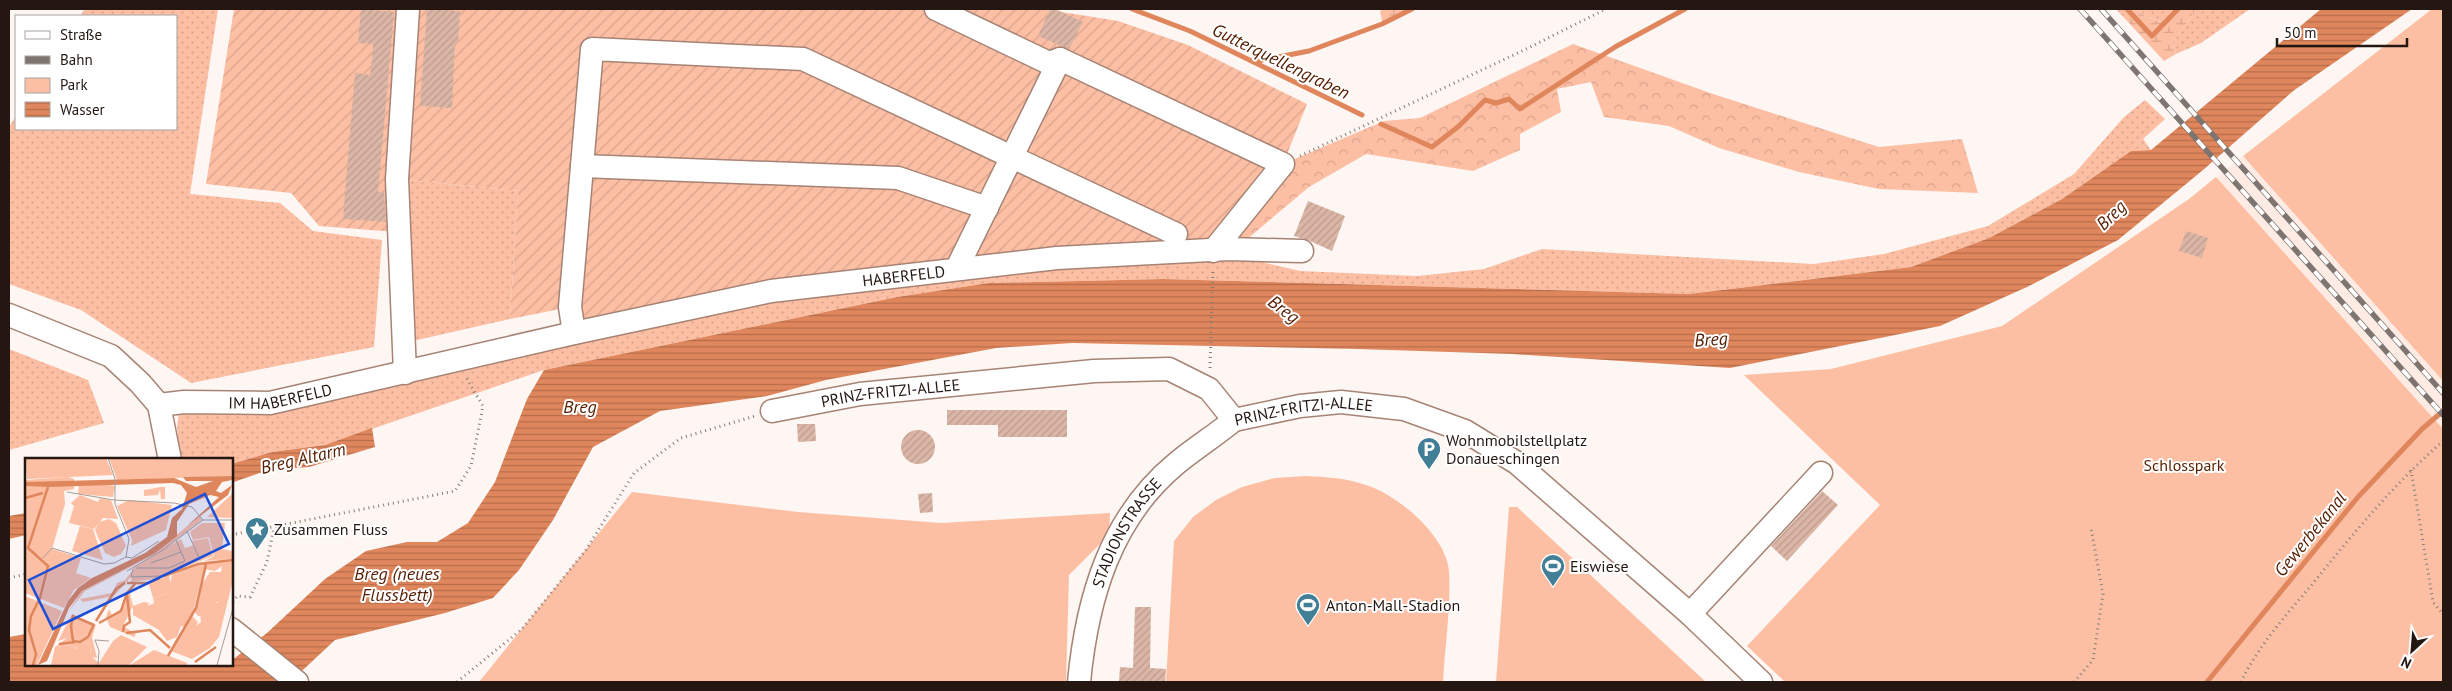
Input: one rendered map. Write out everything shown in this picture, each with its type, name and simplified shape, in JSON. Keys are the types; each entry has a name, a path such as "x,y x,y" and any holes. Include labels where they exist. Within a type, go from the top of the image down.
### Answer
{"street":[{"path":"406,373 397,179 408,9"},
{"path":"936,9 1049,64 1060,59 1283,164 1213,255"},
{"path":"574,333 570,307 592,49 803,59 1176,234"},
{"path":"957,268 1060,59"},
{"path":"582,166 898,178 987,208"},
{"name":"HABERFELD","path":"574,333 771,291 957,268 1057,258 1302,251"},
{"path":"9,315 111,356 140,383 159,405 170,458"},
{"name":"IM HABERFELD","path":"159,405 184,402 270,403 574,333"},
{"name":"PRINZ-FRITZI-ALLEE","path":"772,411 860,394 1094,371 1169,369 1208,389 1234,420 1300,406 1341,402 1404,409 1465,432 1517,463 1690,614 1761,682"},
{"name":"STADIONSTRASSE","path":"1079,682 1082,648 1091,602 1104,563 1120,528 1143,497 1176,464 1234,420"},
{"path":"1690,614 1821,473"},
{"path":"235,632 297,682"}],"path":[{"path":"1283,164 1522,52 1606,9"},
{"path":"1210,365 1213,255"},
{"path":"232,535 455,491 471,466 483,406 456,360"},
{"path":"457,682 522,629 586,550 634,473 681,438 772,411"},
{"path":"2241,682 2279,624 2364,519 2411,470 2443,441"},
{"path":"2411,470 2433,602 2443,614"},
{"path":"235,632 233,602 237,596 250,597 267,562 274,528"},
{"path":"2074,682 2094,660 2103,594 2091,528"},
{"path":"9,578 25,574"}],"shaded area":[{"path":"2243,156 2443,381 2443,429 2216,177"}],"green space":[{"path":"85,9 218,9 190,194 280,203 313,231 382,240 374,347 191,383 81,310 9,284 9,127 15,118 15,130 178,130 178,15 81,15"},
{"path":"234,9 1043,9 1118,21 1188,45 1307,104 1283,164 1213,251 1057,258 574,333 570,307 510,319 518,191 398,179 396,232 319,226 291,193 206,184"},
{"path":"1384,9 1415,9 1383,25 1380,11"},
{"path":"2116,9 2138,9 2145,16 2163,23 2174,9 2197,9 2172,43 2176,54 2164,61"},
{"path":"2138,9 2174,9 2164,23 2145,16"},
{"path":"2197,9 2250,9 2201,43 2176,54 2172,43"},
{"path":"2432,9 2443,9 2443,381 2243,156"},
{"path":"1573,44 1713,94 1879,147 1962,139 1978,193 1879,189 1799,172 1719,148 1669,126 1604,117 1591,82 1557,89 1561,112 1520,134 1520,150 1473,171 1366,154 1309,187 1246,240 1228,234 1283,164 1384,121 1420,118"},
{"path":"2145,100 2165,119 2143,139 2151,150 2131,151 2062,199 1989,238 1911,267 1689,294 1163,279 989,283 897,297 544,370 325,445 272,452 232,464 232,458 182,458 179,444 177,424 184,402 270,403 771,291 1213,251 1300,271 1417,276 1484,269 1542,249 1814,264 1884,254 1988,226 2074,174 2124,117"},
{"name":"Schlosspark","path":"2216,177 2443,429 2443,682 1785,682 1747,646 1880,505 1744,375 1831,369 2002,326 2189,199"},
{"path":"397,179 518,191 510,319 395,345"},
{"path":"9,349 88,380 104,423 9,450"},
{"name":"Anton-Mall-Stadion","path":"1306,476 1351,481 1379,490 1406,507 1430,531 1440,545 1446,558 1449,572 1449,613 1443,682 1166,682 1174,541 1193,517 1216,500 1242,487 1275,478"},
{"path":"632,492 798,512 941,523 1110,513 1109,535 1069,575 1066,682 479,682"},
{"name":"Eiswiese","path":"1509,507 1517,507 1706,682 1496,682"}],"water":[{"name":"Breg","path":"2321,9 2412,9 2293,91 2203,170 2118,240 2027,287 1940,326 1730,368 1512,354 1358,349 1072,343 996,348 826,380 767,396 660,411 593,447 553,520 519,570 493,598 445,613 335,640 290,682 9,682 9,637 25,634 25,666 232,666 232,660 267,633 325,579 366,551 407,542 437,542 468,523 495,482 527,399 544,370 897,297 989,283 1163,279 1689,294 1911,267 1989,238 2062,199 2131,151 2151,150"},
{"name":"Breg Altarm","path":"372,428 375,447 309,467 268,470 232,483 232,464 272,452 325,445"},
{"path":"25,513 25,535 9,539 9,516"}],"building":[{"path":"361,9 394,12 378,192 384,193 386,222 343,219 355,73 370,75 372,60 373,44 358,43"},
{"path":"427,9 460,11 458,43 455,43 452,108 420,106"},
{"path":"1050,9 1055,9 1083,22 1069,49 1038,36"},
{"path":"1308,201 1345,216 1332,251 1294,236"},
{"path":"2186,231 2208,238 2202,258 2179,251"},
{"path":"947,410 1067,410 1067,437 998,437 998,425 947,425"},
{"path":"797,424 815,424 816,441 798,442"},
{"path":"918,430 925,431 930,435 934,440 934,454 930,459 925,463 918,464 911,463 906,459 902,454 901,447 902,440 906,435 911,431"},
{"path":"1822,491 1838,505 1787,561 1771,546"},
{"path":"932,493 933,512 920,513 918,494"},
{"path":"1135,607 1151,607 1150,668 1166,669 1165,682 1119,682 1120,667 1133,668"}],"waterway":[{"name":"Gutterquellengraben","path":"1132,9 1190,31 1362,115"},
{"path":"1253,62 1309,51 1382,24 1412,9"},
{"path":"1381,124 1432,147 1459,126 1485,100 1496,103 1509,99 1520,109 1615,47 1685,9"},
{"path":"2127,9 2152,36 2178,9"},
{"name":"Gewerbekanal","path":"2207,682 2358,497 2422,429 2443,411"}],"railway":[{"path":"2080,9 2443,415"},
{"path":"2101,9 2443,393"}],"place":[{"name":"Wohnmobilstellplatz Donaueschingen","path":"1429,470"},
{"name":"Zusammen Fluss","path":"257,550"},
{"name":"Eiswiese","path":"1553,587"},
{"name":"Anton-Mall-Stadion","path":"1308,626"}],"water label":[{"name":"Breg (neues Flussbett)","path":"397,583"}]}
